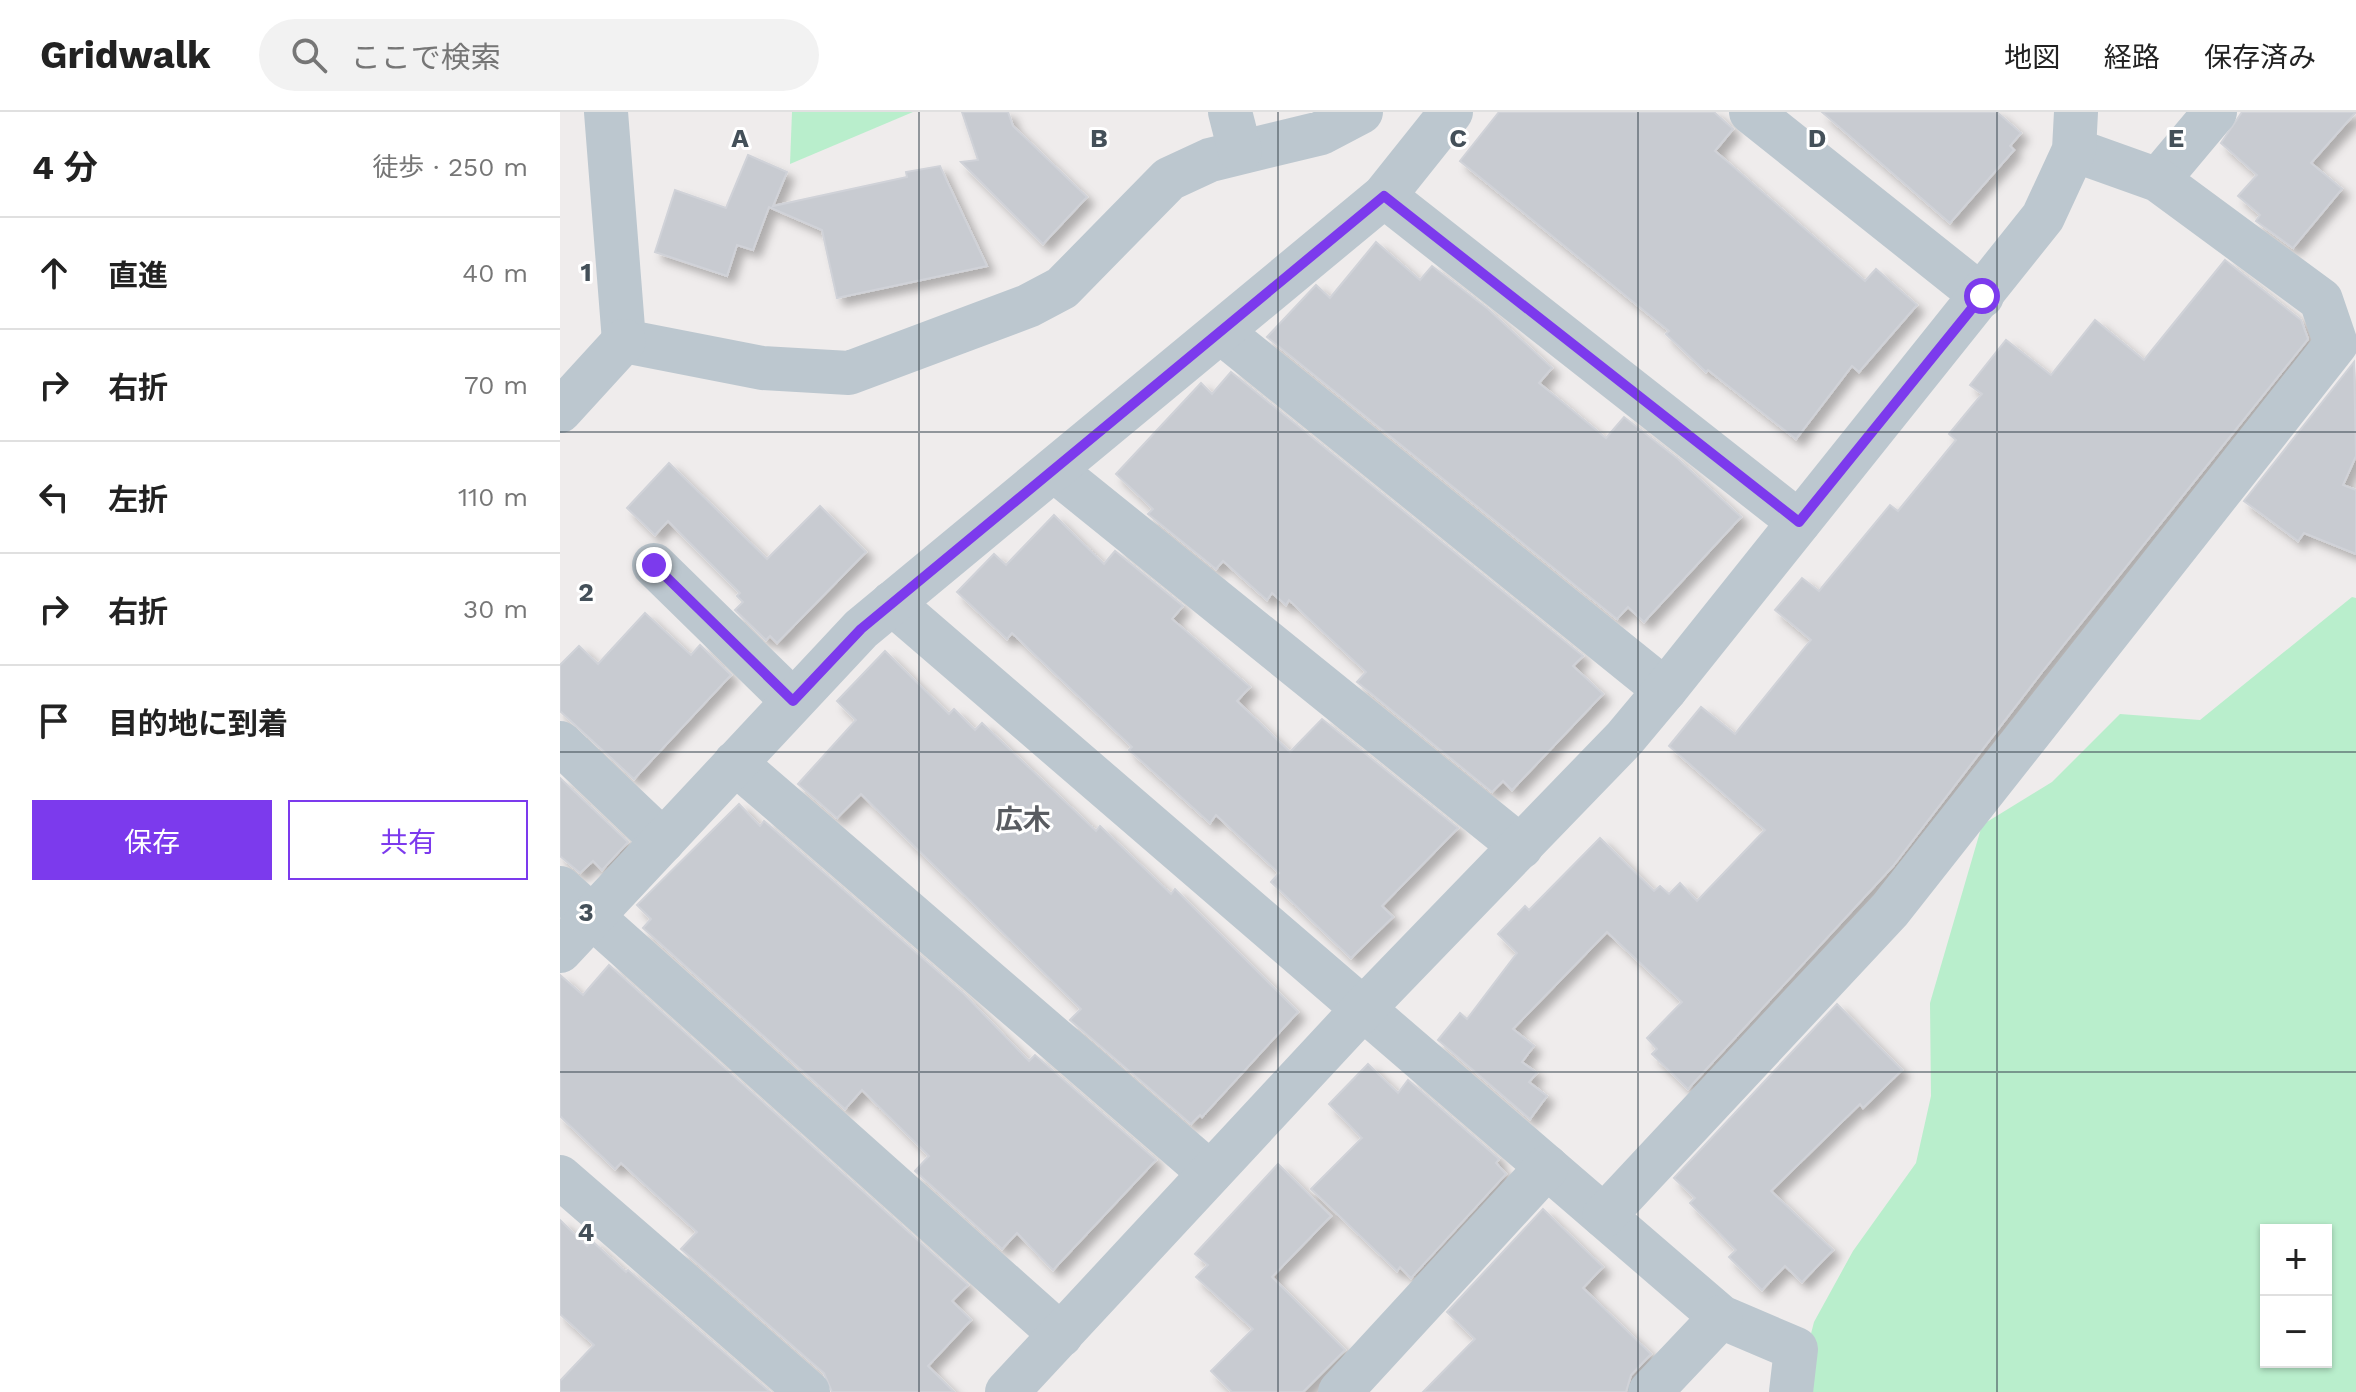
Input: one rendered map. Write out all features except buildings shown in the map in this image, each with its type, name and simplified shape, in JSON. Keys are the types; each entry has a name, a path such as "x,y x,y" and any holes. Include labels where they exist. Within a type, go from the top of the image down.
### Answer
{"street":[{"path":"560,411 624,341 606,112"},
{"path":"624,341 762,368 849,373 1028,306 1062,288 1169,179 1235,131 1321,133 1361,112"},
{"path":"560,951 861,629 1384,196 1451,112"},
{"path":"1751,112 1982,296"},
{"path":"2158,180 2215,112"},
{"path":"1007,1392 1363,1009 1624,739 2043,217 2075,131 2158,180 2321,300 2336,344 1890,910 1604,1216"},
{"path":"1384,196 1799,522"},
{"path":"1221,332 1665,690"},
{"path":"1054,470 1521,847"},
{"path":"654,565 793,701"},
{"path":"892,603 1721,1317 1796,1349 1791,1392"},
{"path":"560,743 663,841"},
{"path":"735,763 1210,1173"},
{"path":"560,888 1061,1335"},
{"path":"1340,1392 1547,1167"},
{"path":"560,1177 808,1392"},
{"path":"1650,1392 1721,1317"}],"green space":[{"path":"792,112 913,112 790,164"},
{"path":"2352,597 2356,598 2356,1392 1796,1392 1814,1322 1853,1251 1916,1163 1931,1096 1930,1003 1982,825 2052,782 2120,714 2200,720"}],"district":[{"name":"広木","path":"1023,819"}],"route":[{"path":"654,565 793,701 861,629 1384,196 1799,522 1982,296"}]}
